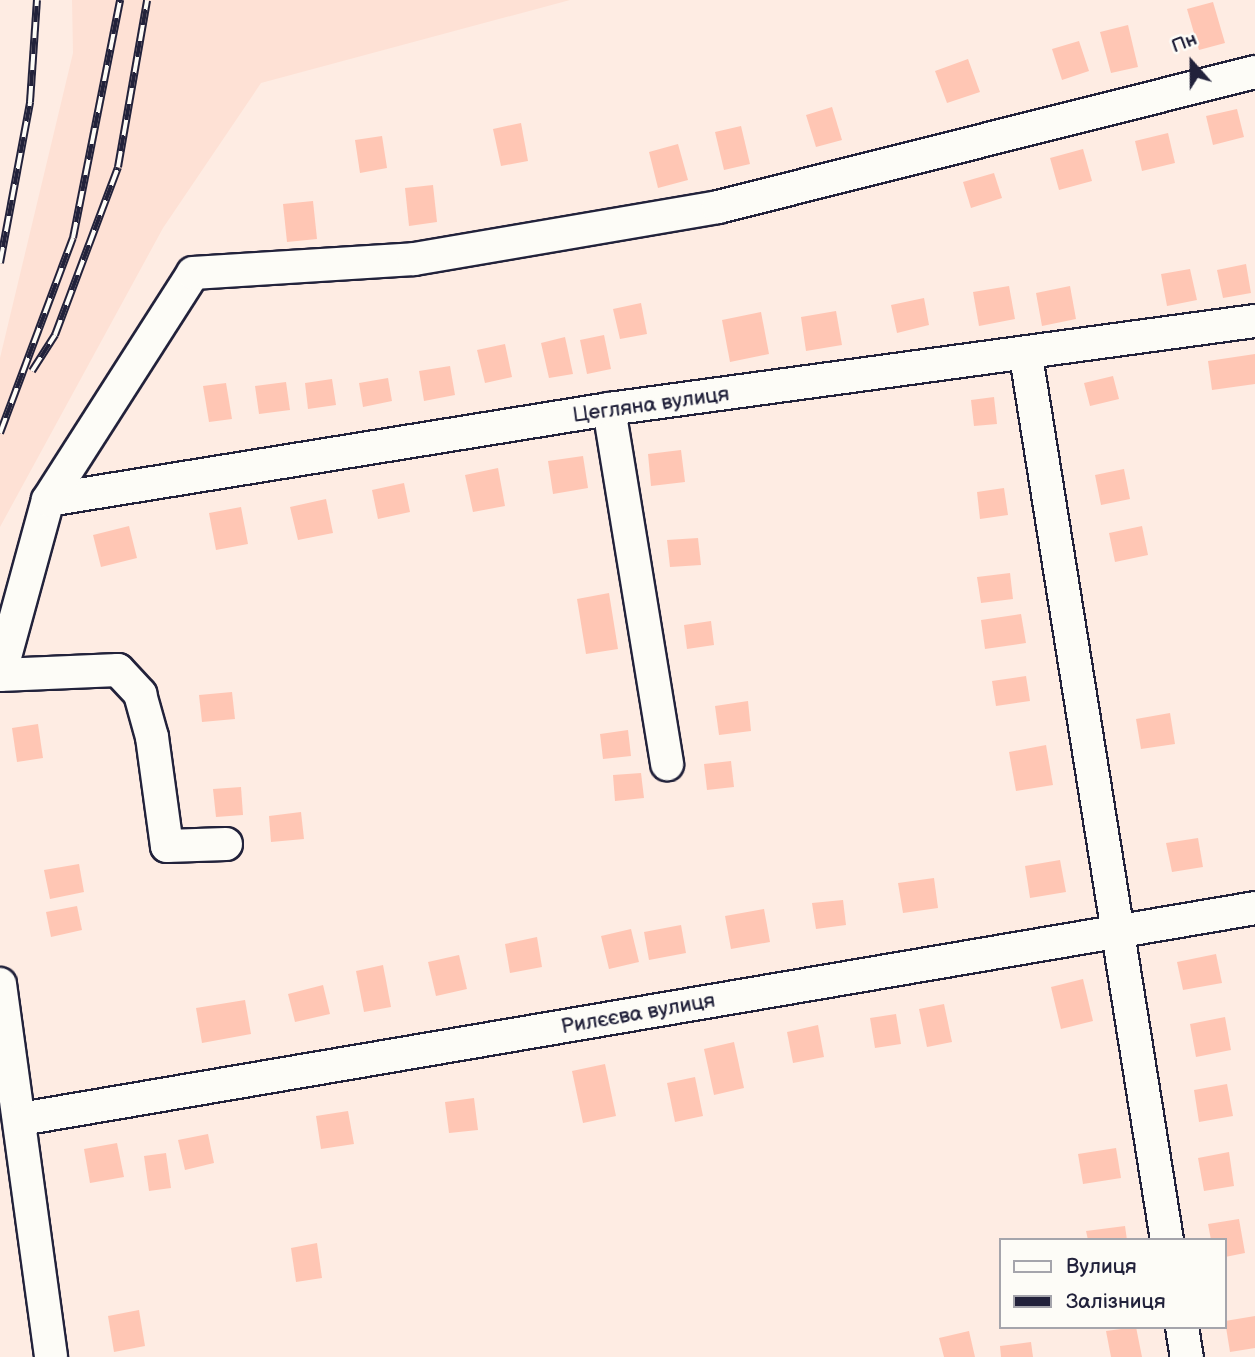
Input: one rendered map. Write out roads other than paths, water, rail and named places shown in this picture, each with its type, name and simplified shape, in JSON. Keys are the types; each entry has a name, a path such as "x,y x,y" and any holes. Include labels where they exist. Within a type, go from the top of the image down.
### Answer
{"street":[{"path":"226,844 167,846 143,705 118,670 0,675 48,500 194,273 414,259 718,207 1255,72"},
{"name":"Цегляна вулиця","path":"48,500 609,409 1026,356 1255,321"},
{"path":"1026,356 1167,1238"},
{"path":"609,409 667,764"},
{"name":"Рилєєва вулиця","path":"20,1119 1255,908"},
{"path":"0,984 51,1357"},
{"path":"1182,1329 1187,1357"}],"railway":[{"path":"0,263 30,102 37,0"},
{"path":"0,433 73,238 120,0"},
{"path":"32,371 55,335 118,167 147,0"}]}
